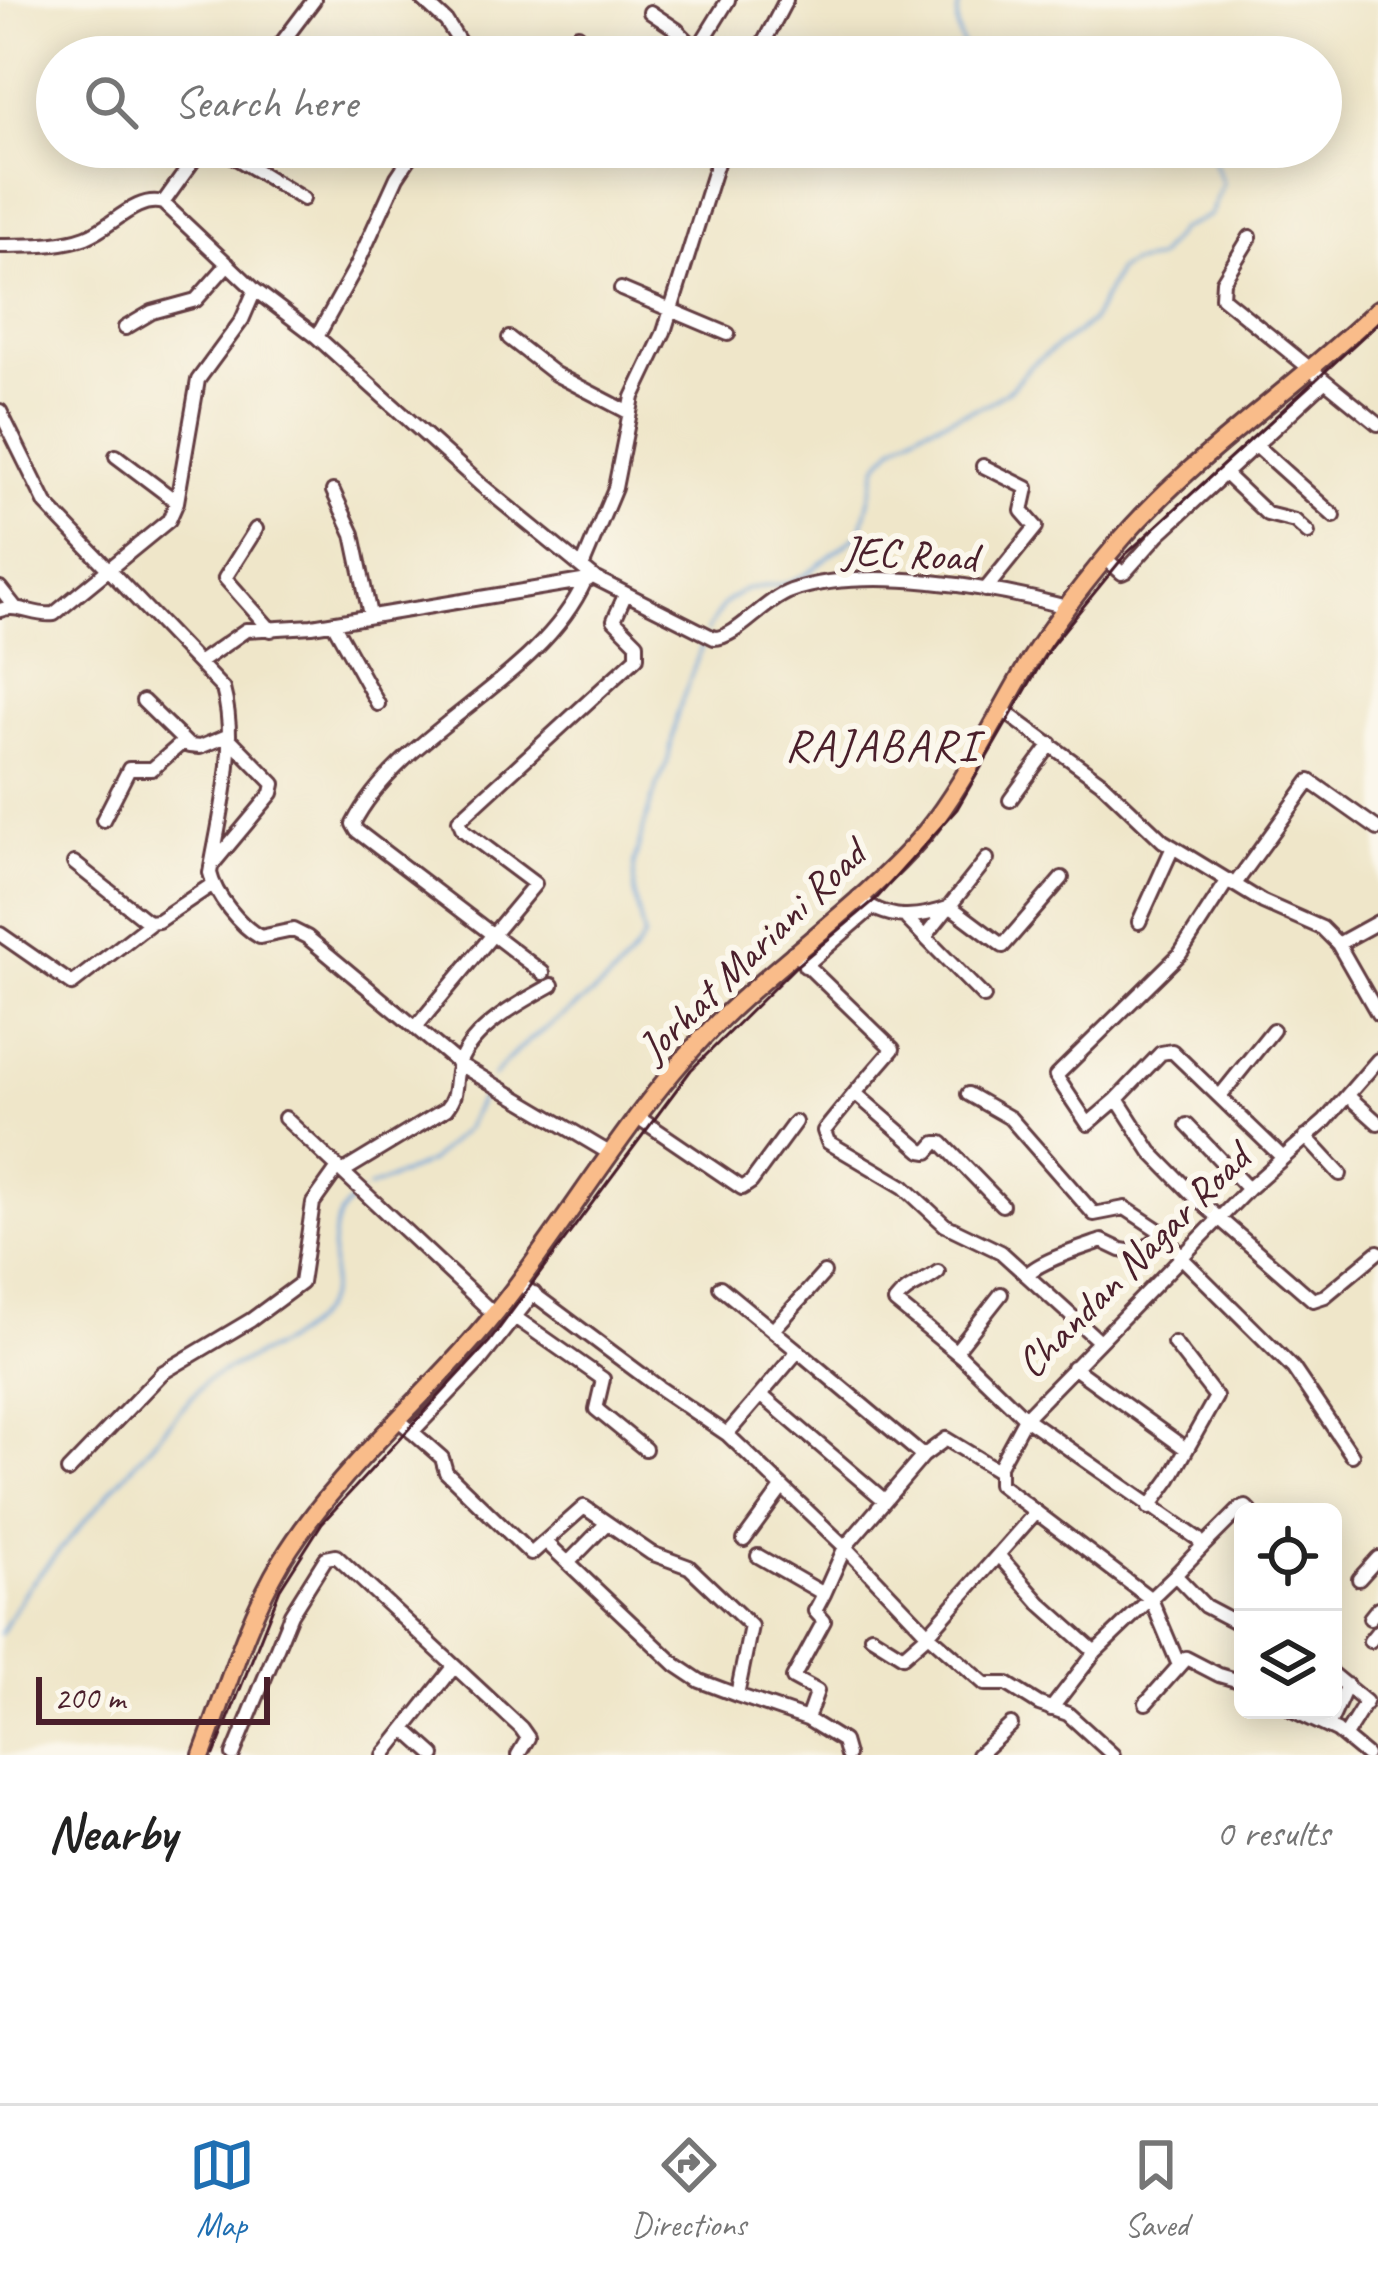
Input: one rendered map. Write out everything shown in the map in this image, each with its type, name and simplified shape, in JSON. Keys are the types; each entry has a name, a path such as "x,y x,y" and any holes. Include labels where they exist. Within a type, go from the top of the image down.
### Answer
{"highway":[{"name":"Jorhat Mariani Road","path":"202,1755 267,1586 324,1503 406,1427 495,1315 526,1288 611,1154 699,1042 865,902 925,832 1067,607 1105,558 1188,469 1317,376 1378,309"}],"street":[{"path":"287,36 314,0"},
{"path":"423,0 456,36"},
{"path":"708,36 728,0"},
{"path":"767,36 785,0"},
{"path":"650,12 682,36"},
{"path":"0,246 83,238 142,204 163,203 188,168"},
{"path":"252,168 303,199"},
{"path":"317,337 404,168"},
{"path":"68,1472 155,1379 301,1283 313,1203 342,1172 446,1109 494,1021 548,979 353,824 391,775 559,627 587,575 615,488 633,397 657,350 715,168"},
{"name":"JEC Road","path":"163,203 255,290 317,337 587,575 695,631 728,637 753,611 777,597 837,579 985,590 1067,607"},
{"path":"1250,237 1223,280 1222,297 1378,424"},
{"path":"125,328 152,312 196,300 228,264"},
{"path":"621,289 728,334"},
{"path":"0,588 7,608 54,614 163,527 177,502 197,380 242,320 255,290"},
{"path":"509,338 555,374 631,413"},
{"path":"1105,558 1126,572 1159,534 1255,446 1317,376"},
{"path":"0,411 46,504 223,689 224,788 211,866 213,884 252,932 266,938 289,930 299,932 465,1068 611,1154"},
{"path":"1255,446 1334,516"},
{"path":"116,456 177,502"},
{"path":"983,466 1027,488 1022,511 1036,527 985,590"},
{"path":"1225,474 1267,514 1295,521 1308,532"},
{"path":"333,491 353,534 370,615"},
{"path":"256,529 225,578 272,630"},
{"path":"200,662 246,629 333,623 587,575"},
{"path":"416,1027 535,884 463,830 459,820 637,657 640,648 614,620 625,595"},
{"path":"333,623 378,704"},
{"path":"143,701 196,748 226,736"},
{"path":"1001,710 1101,782 1145,827 1173,847 1273,907 1322,928 1338,944 1378,1014"},
{"path":"211,866 274,788 226,736"},
{"path":"103,820 129,769 152,769 184,742"},
{"path":"1010,800 1051,744"},
{"path":"1282,1157 1172,1051 1165,1050 1088,1124 1056,1076 1180,954 1310,781 1378,829"},
{"path":"1139,922 1173,847"},
{"path":"925,937 987,859"},
{"path":"74,863 152,922"},
{"path":"951,907 1003,946 1062,878"},
{"path":"0,934 72,984 152,922 213,884"},
{"path":"865,902 907,919 984,997"},
{"path":"907,919 951,907"},
{"path":"1338,944 1378,922"},
{"path":"800,959 893,1048 824,1131 825,1139 904,1186 946,1225 994,1247 1099,1341"},
{"path":"1220,1096 1273,1030"},
{"name":"Chandan Nagar Road","path":"1202,1547 1198,1539 1025,1418 1248,1189 1348,1096 1378,1060"},
{"path":"855,1093 922,1151 942,1143 1002,1204"},
{"path":"968,1094 1010,1118 1094,1214 1125,1208 1163,1233 1181,1257 1293,1368 1352,1456"},
{"path":"1348,1096 1378,1123"},
{"path":"1117,1099 1144,1144 1219,1218 1317,1301 1378,1252"},
{"path":"285,1118 495,1315"},
{"path":"639,1118 742,1188 795,1122"},
{"path":"1187,1125 1248,1189"},
{"path":"1306,1137 1340,1174"},
{"path":"1027,1275 1040,1262 1061,1259 1102,1241 1140,1253 1163,1233"},
{"path":"938,1272 908,1288 895,1302 956,1351 1025,1418 998,1470 1003,1489 1151,1599 1178,1663"},
{"path":"773,1330 824,1274"},
{"path":"720,1287 923,1456"},
{"path":"737,1695 750,1634 748,1621 689,1567 651,1553 580,1508 534,1554 527,1552 446,1472 442,1458 406,1427 516,1318 526,1288 728,1434 928,1634 986,1684 1007,1684 1074,1718 1112,1755"},
{"path":"956,1351 1001,1294"},
{"path":"516,1318 603,1379 596,1409 645,1449"},
{"path":"1149,1508 1216,1392 1174,1343"},
{"path":"728,1434 798,1352"},
{"path":"1073,1367 1186,1449"},
{"path":"761,1395 884,1499"},
{"path":"807,1719 817,1690 793,1678 824,1621 815,1609 845,1547 923,1456 946,1438 998,1470"},
{"path":"744,1540 782,1488"},
{"path":"871,1636 900,1657 928,1634 1035,1513"},
{"path":"1051,1709 1095,1652 1234,1515"},
{"path":"568,1563 607,1523"},
{"path":"547,1543 684,1672 807,1719 842,1739 847,1755"},
{"path":"233,1755 291,1614 326,1558 336,1556 526,1733 518,1755"},
{"path":"758,1556 824,1594"},
{"path":"999,1556 1040,1603 1095,1652"},
{"path":"1359,1579 1378,1558"},
{"path":"1175,1575 1205,1606 1234,1621"},
{"path":"1147,1703 1178,1663 1191,1659 1234,1679"},
{"path":"384,1755 454,1667"},
{"path":"1342,1681 1366,1704 1345,1736"},
{"path":"1328,1727 1347,1685"},
{"path":"1311,1719 1345,1736 1366,1755"},
{"path":"978,1755 1011,1725"},
{"path":"405,1729 434,1755"}],"waterway":[{"path":"960,36 961,0"},
{"path":"707,631 724,604 745,589 784,584 805,575 861,532 878,464 896,445 921,429 987,404 1011,388 1030,366 1091,322 1118,270 1156,259 1179,230 1210,215 1223,183 1216,168"},
{"path":"493,1077 529,1040 612,978 644,937 634,892 634,863 704,640"},
{"path":"369,1188 429,1162 466,1128 487,1085"},
{"path":"0,1634 29,1586 205,1382 294,1336 319,1313 331,1283 337,1221 361,1193"}],"railway":[{"path":"214,1755 280,1589 322,1523 489,1342 691,1070 795,967 877,898 957,809 1051,646 1126,554 1378,323"}],"district":[{"name":"RAJABARI","path":"882,745"}]}
